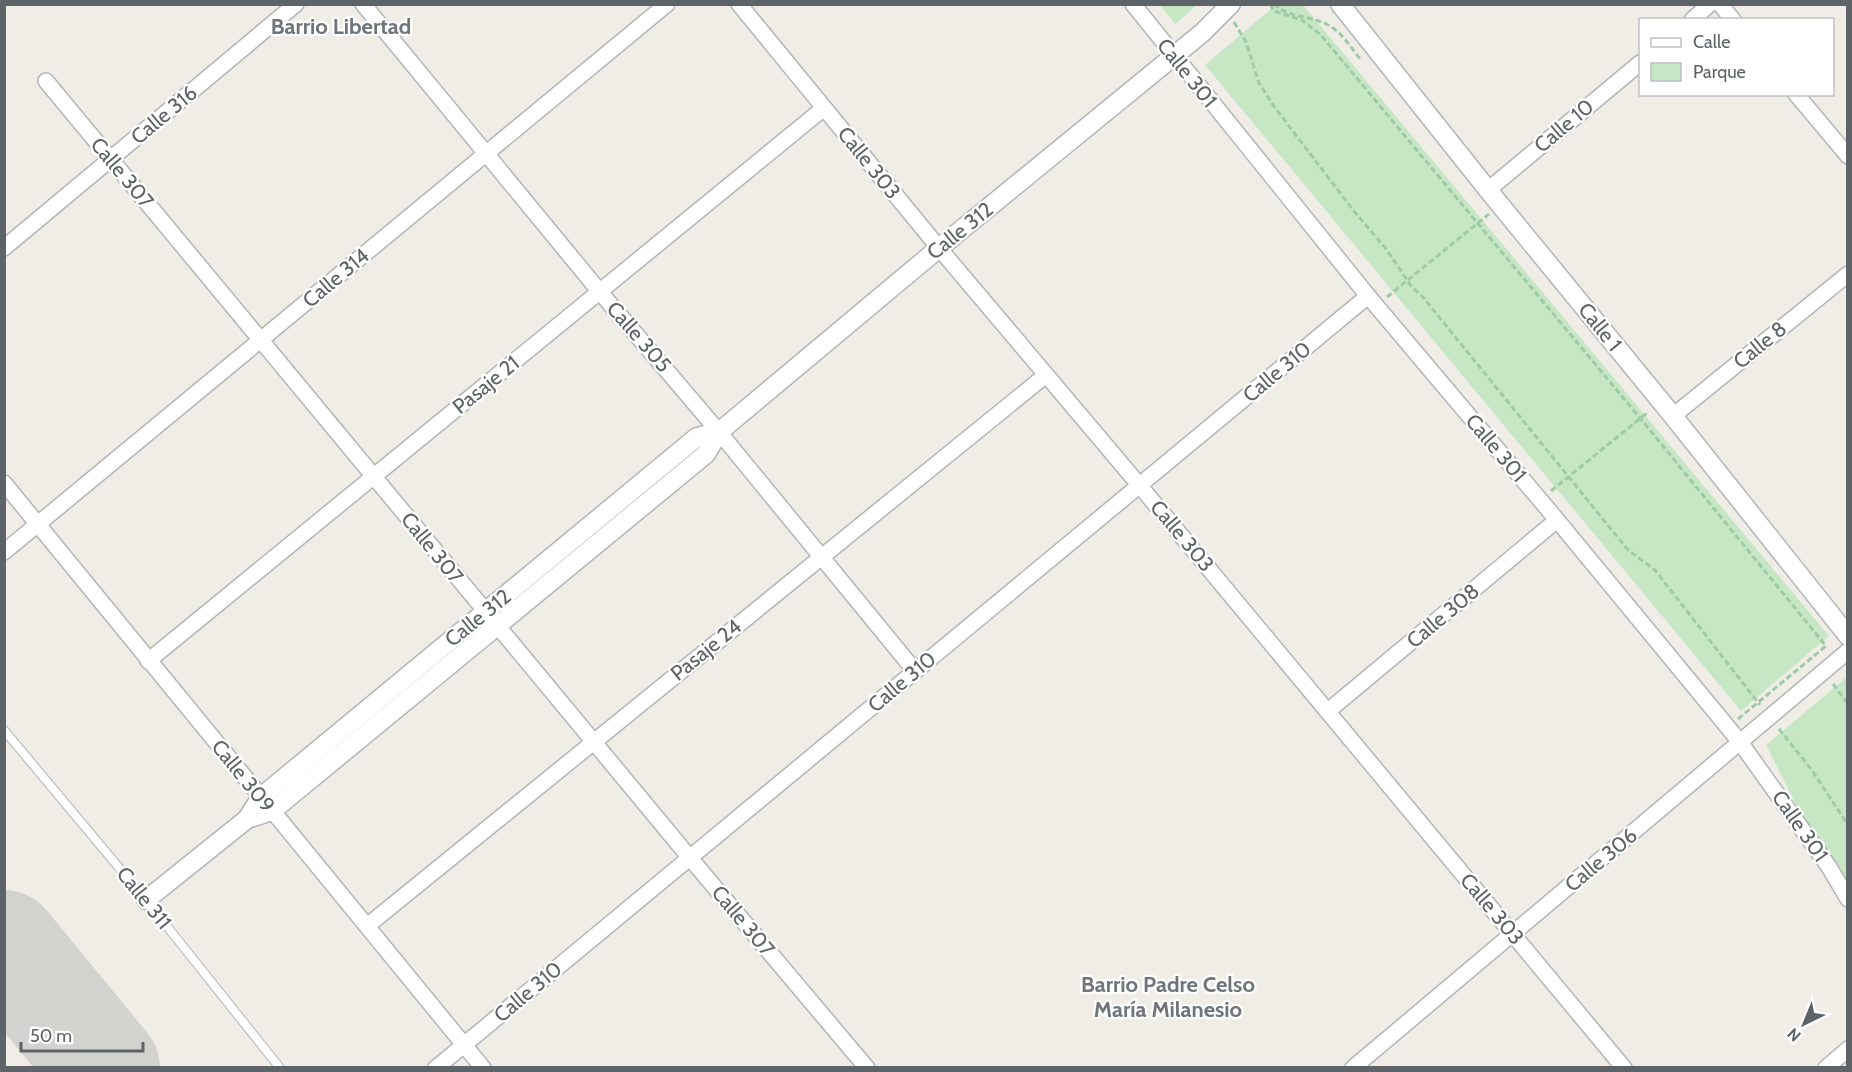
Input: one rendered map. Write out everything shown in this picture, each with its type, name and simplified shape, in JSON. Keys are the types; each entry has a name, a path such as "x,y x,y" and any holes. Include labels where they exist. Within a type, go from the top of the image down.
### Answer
{"street":[{"name":"Calle 316","path":"4,248 296,4"},
{"name":"Calle 305","path":"363,4 915,671"},
{"name":"Calle 314","path":"4,552 667,4"},
{"name":"Calle 303","path":"739,4 939,248 1624,1068"},
{"name":"Calle 301","path":"1133,4 1372,301 1740,742 1829,867 1848,899"},
{"path":"1694,18 1710,4"},
{"path":"1720,4 1730,18"},
{"name":"Calle 312","path":"146,900 490,619 706,454 719,432 939,248 1236,7"},
{"name":"Calle 1","path":"1342,10 1661,401 1848,636"},
{"name":"Calle 10","path":"1488,190 1639,65"},
{"name":"Calle 307","path":"46,81 490,619 867,1068"},
{"path":"1798,96 1848,156"},
{"name":"Pasaje 21","path":"148,661 824,108"},
{"name":"Calle 8","path":"1673,416 1848,274"},
{"name":"Calle 310","path":"436,1068 1140,486 1372,301"},
{"name":"Pasaje 24","path":"367,926 1046,375"},
{"name":"Calle 309","path":"4,483 483,1068"},
{"name":"Calle 308","path":"1328,711 1557,520"},
{"name":"Calle 306","path":"1353,1068 1848,651"},
{"path":"1826,1068 1848,1050"}],"lane":[{"name":"Calle 311","path":"4,730 146,900 280,1068"}],"path":[{"path":"1270,4 1274,11 1302,20 1320,34 1640,418 1826,646 1728,728"},
{"path":"1236,7 1233,20 1246,42 1259,82 1273,105 1353,210 1387,250 1407,281 1422,296 1568,477 1628,550 1655,570 1811,769 1848,825"},
{"path":"1372,301 1407,281 1500,206"},
{"path":"1540,500 1661,401"},
{"path":"1815,655 1835,688 1848,704"}],"green space":[{"path":"1277,4 1303,5 1829,636 1741,711 1205,65"},
{"path":"1160,5 1197,5 1175,24"},
{"path":"1847,677 1847,906 1766,745"}],"runway":[{"path":"4,945 105,1068"}],"district":[{"name":"Barrio Libertad","path":"341,26"},
{"name":"Barrio Padre Celso María Milanesio","path":"1168,996"}]}
